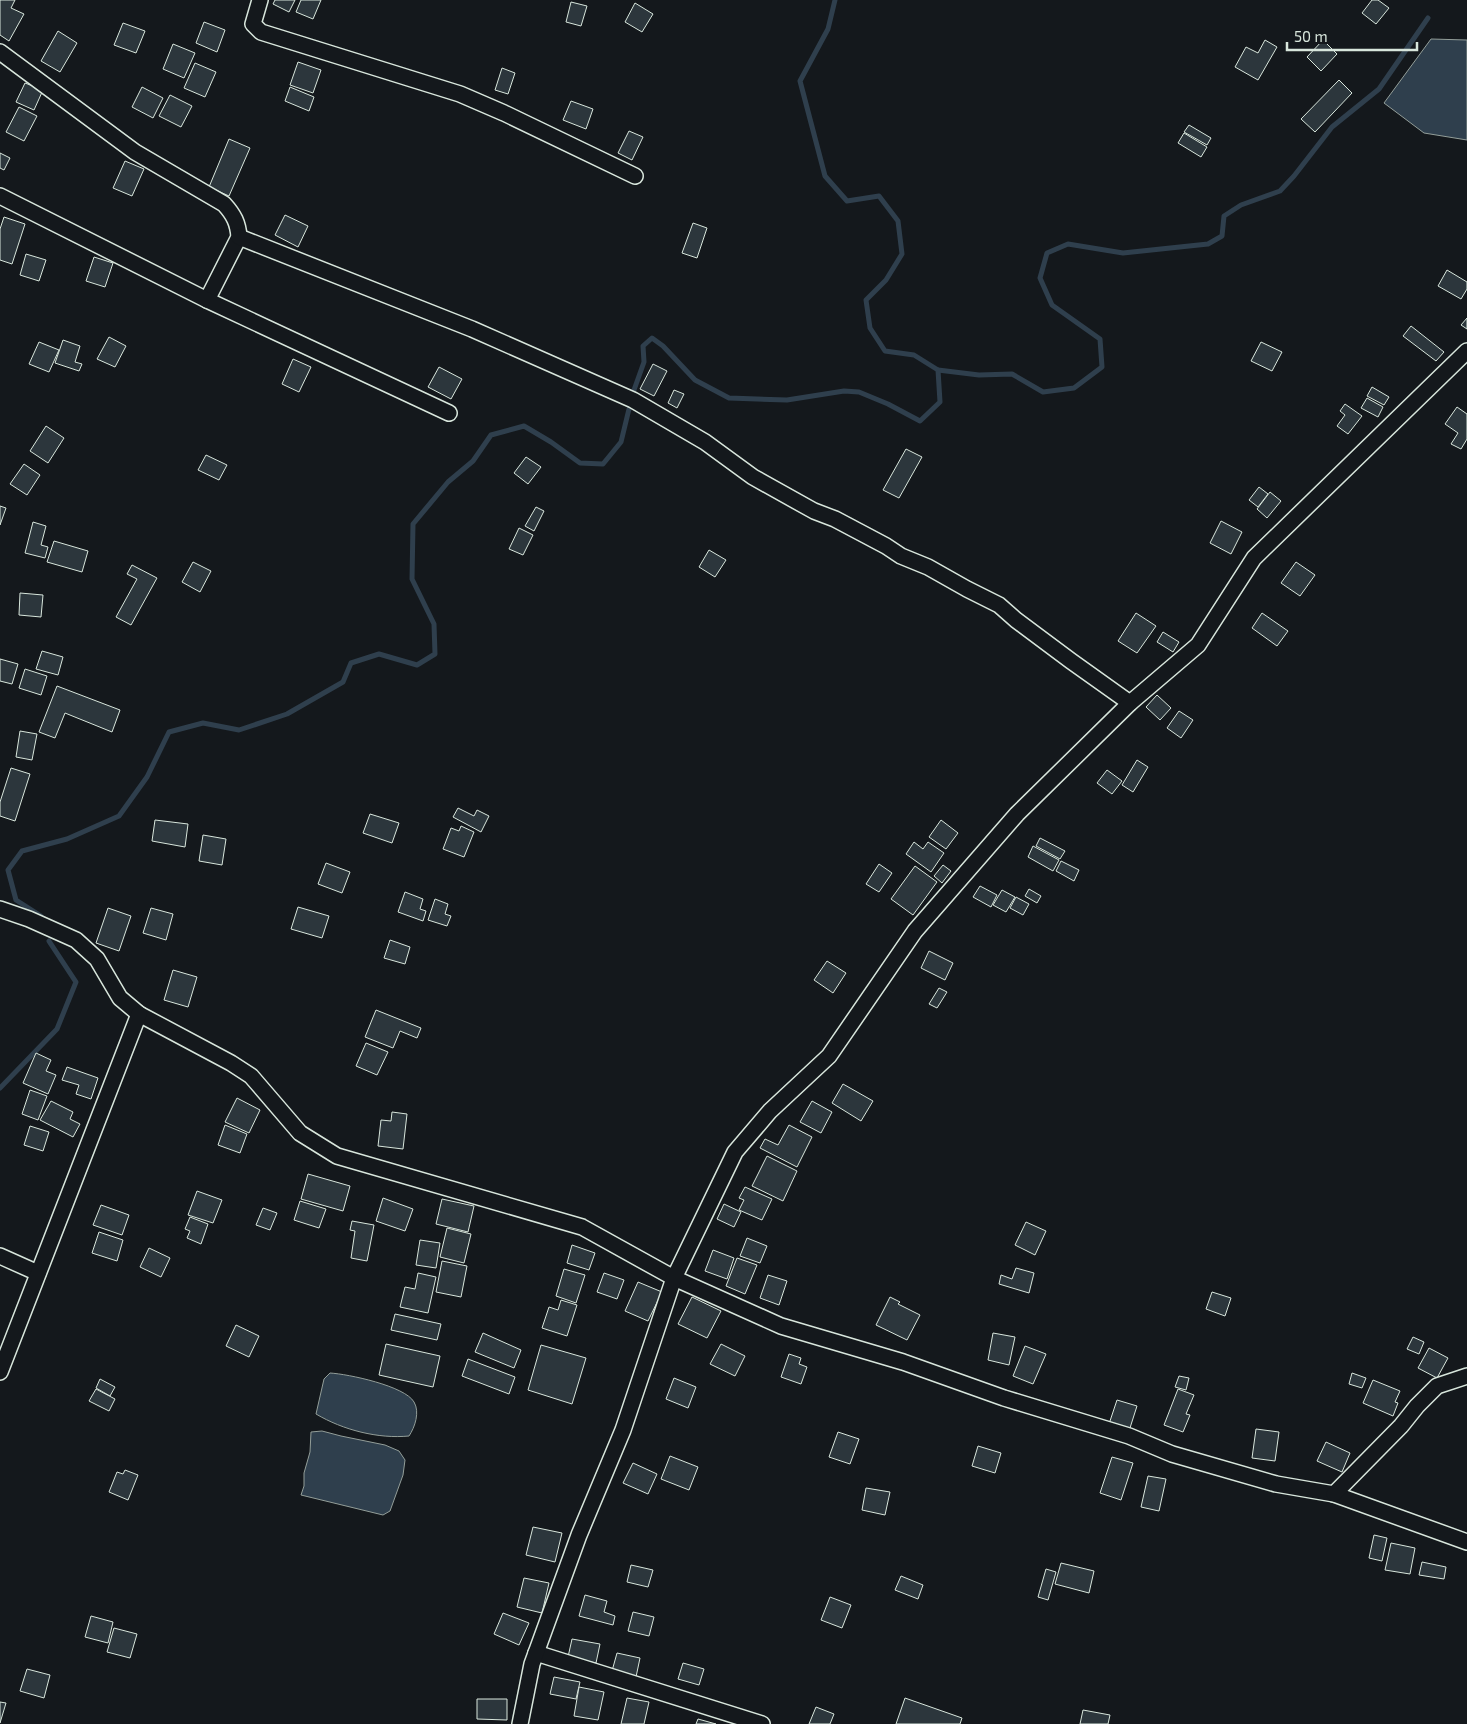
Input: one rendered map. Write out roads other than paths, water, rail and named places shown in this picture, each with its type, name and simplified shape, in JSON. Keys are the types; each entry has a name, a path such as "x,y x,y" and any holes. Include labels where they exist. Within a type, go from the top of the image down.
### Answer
{"street":[{"path":"260,0 253,24 262,32 460,94 635,176"},
{"path":"0,52 135,152 224,204 234,215 238,226 239,238 207,300"},
{"path":"0,196 207,300 450,412"},
{"path":"239,238 472,329 633,400 705,442 753,477 814,511 835,519 901,556 928,567 999,605 1016,620 1130,703"},
{"path":"520,1724 536,1653 579,1535 623,1430 674,1278 735,1152 770,1111 829,1056 915,931 1018,814 1130,703 1198,645 1254,558 1467,351"},
{"path":"0,909 29,919 76,940 97,959 120,998 139,1014 231,1063 251,1076 300,1133 337,1156 582,1227 674,1278 781,1326 903,1362 1004,1398 1129,1436 1172,1454 1276,1484 1334,1494 1467,1542"},
{"path":"0,1372 139,1014"},
{"path":"0,1256 38,1273"},
{"path":"1334,1494 1401,1426 1437,1386 1467,1376"},
{"path":"536,1653 762,1724"}],"water":[{"path":"1431,39 1467,40 1467,140 1424,133 1384,103"},
{"path":"330,1373 375,1382 409,1396 416,1406 417,1415 409,1436 373,1435 338,1425 316,1414 324,1379"},
{"path":"322,1431 385,1445 399,1451 405,1460 403,1475 390,1511 383,1515 301,1495 304,1486 304,1473 310,1452 311,1432"}],"waterway":[{"path":"634,390 644,362 643,346 652,338 663,346 695,380 729,398 787,400 844,391 859,392 888,404 920,421 940,402 938,370 914,355 885,351 870,328 866,300 886,280 902,254 898,221 879,196 847,201 825,176 800,81 828,29 835,0"},
{"path":"938,370 979,375 1012,374 1043,392 1074,388 1102,367 1100,339 1052,305 1040,278 1047,253 1068,244 1123,253 1208,244 1222,236 1224,216 1241,205 1280,191 1332,127 1379,89 1428,18"},
{"path":"41,916 16,900 8,870 22,851 67,839 119,816 147,777 169,732 203,723 239,730 287,714 343,682 351,663 379,654 417,665 435,654 434,624 412,579 413,524 448,482 473,461 491,435 524,426 551,442 580,463 603,464 621,442 629,409"},
{"path":"0,1088 57,1029 76,982 49,941"}]}
